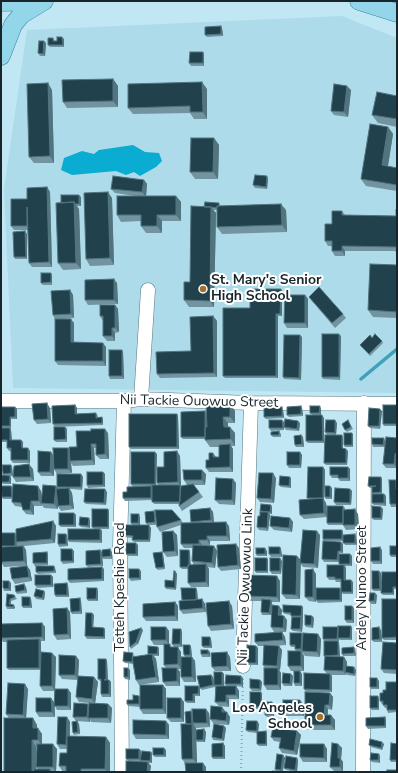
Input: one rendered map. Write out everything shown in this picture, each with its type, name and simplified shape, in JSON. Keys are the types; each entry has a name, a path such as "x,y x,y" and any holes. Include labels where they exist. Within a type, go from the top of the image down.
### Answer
{"main road":[{"path":"1,2 44,1"},
{"path":"1,56 13,25 21,16 44,1"},
{"path":"359,1 397,13"}],"street":[{"path":"141,399 148,290"},
{"name":"Nii Tackie Ouowuo Street","path":"1,401 124,401 141,399 251,403 397,404"},
{"name":"Tetteh Kpeshie Road","path":"122,772 120,546 124,401"},
{"name":"Nii Tackie Owuowuo Link","path":"243,666 251,403"},
{"name":"Ardey Nunoo Street","path":"363,772 364,403"}],"path":[{"name":"Nii Tackie Owuowuo Link","path":"241,772 243,666"}],"shaded area":[{"name":"St. Mary's Senior High School","path":"342,16 397,38 397,393 13,388 4,189 27,30"},
{"path":"133,145 145,152 159,153 162,161 156,167 140,176 134,172 126,175 116,171 72,175 61,170 64,158 82,151 94,154 99,150"}],"building":[{"path":"221,26 221,34 205,35 205,27"},
{"path":"57,37 62,37 63,45 48,45 48,38 53,38 53,41 57,41"},
{"path":"39,41 44,41 43,54 38,53"},
{"path":"190,52 203,52 203,63 189,63"},
{"path":"113,79 113,101 63,102 62,80"},
{"path":"202,82 203,112 190,112 190,106 128,108 128,84"},
{"path":"48,83 50,156 29,157 27,84"},
{"path":"334,84 347,86 344,112 331,111"},
{"path":"377,92 397,96 397,119 372,115"},
{"path":"370,124 388,127 382,165 397,168 397,185 361,179"},
{"path":"191,138 214,138 213,172 190,172"},
{"path":"255,175 267,176 266,187 253,185"},
{"path":"113,176 144,180 142,192 111,189"},
{"path":"47,187 49,262 29,263 27,207 27,226 11,226 11,199 27,199 27,188"},
{"path":"108,192 110,258 86,259 84,193"},
{"path":"61,195 79,195 79,204 75,204 74,202 61,203"},
{"path":"117,196 176,196 176,215 157,215 157,226 141,226 141,215 117,215"},
{"path":"74,202 76,263 58,263 56,203"},
{"path":"205,202 219,203 219,206 217,206 217,208 204,207"},
{"path":"281,204 282,225 217,227 217,206"},
{"path":"191,206 211,207 210,301 184,300 184,282 190,282"},
{"path":"396,210 397,247 342,246 342,251 332,251 332,241 325,241 325,224 332,224 332,211 342,211 342,215 396,216"},
{"path":"25,231 26,257 14,257 13,232"},
{"path":"370,264 397,265 397,312 368,310"},
{"path":"41,273 51,273 51,282 41,283"},
{"path":"114,279 114,300 85,300 85,280"},
{"path":"319,287 343,314 332,323 309,297"},
{"path":"250,289 281,289 280,314 276,314 276,376 223,376 223,308 250,308"},
{"path":"70,290 71,314 53,315 51,291"},
{"path":"285,295 305,295 305,323 284,323"},
{"path":"100,305 115,305 115,328 112,328 112,336 103,336 103,316 100,316"},
{"path":"213,316 214,373 157,374 156,352 191,351 190,317"},
{"path":"55,319 71,319 71,342 103,343 103,361 55,361"},
{"path":"322,334 339,334 339,377 322,377"},
{"path":"375,334 382,341 369,354 360,345 370,335 372,338"},
{"path":"284,335 300,335 299,378 283,377"},
{"path":"109,350 122,350 122,376 109,376"},
{"path":"47,403 48,419 34,420 32,404"},
{"path":"230,404 230,417 223,417 224,427 230,427 231,439 205,440 205,427 207,427 206,405"},
{"path":"75,405 75,414 96,413 96,418 102,417 102,423 53,424 52,406"},
{"path":"383,405 397,405 397,424 383,424"},
{"path":"301,406 301,414 287,415 287,407"},
{"path":"310,406 320,406 319,413 310,413"},
{"path":"1,407 15,407 15,417 10,417 10,426 1,426"},
{"path":"282,407 282,416 264,417 264,408"},
{"path":"369,408 380,409 379,426 368,426"},
{"path":"205,411 205,437 181,437 181,412"},
{"path":"129,414 177,414 177,447 129,447"},
{"path":"306,415 322,415 323,441 306,441"},
{"path":"285,419 298,421 297,429 284,427"},
{"path":"269,420 282,420 283,428 269,428"},
{"path":"326,420 335,420 335,433 325,432"},
{"path":"348,420 351,427 345,430 342,424"},
{"path":"54,427 65,427 66,439 54,440"},
{"path":"1,428 10,428 10,440 21,440 22,448 28,448 28,460 11,460 11,448 7,448 7,440 1,440"},
{"path":"91,429 105,429 105,454 96,455 96,444 91,444 92,460 70,461 69,447 77,447 76,431 91,431"},
{"path":"279,431 279,435 271,435 271,432"},
{"path":"344,433 352,433 352,445 344,445"},
{"path":"301,435 302,444 295,445 294,436"},
{"path":"325,435 342,435 342,448 346,449 346,463 324,463"},
{"path":"386,437 397,438 397,453 395,454 394,464 383,464"},
{"path":"372,438 384,438 383,445 372,444"},
{"path":"230,444 230,467 206,468 206,460 209,460 209,453 213,453 213,457 219,457 219,445"},
{"path":"53,448 68,448 68,469 54,469"},
{"path":"38,451 51,452 50,472 38,472"},
{"path":"177,451 178,482 157,483 157,467 164,467 164,452"},
{"path":"131,452 155,452 155,484 131,484"},
{"path":"287,452 300,452 300,465 287,465"},
{"path":"29,464 31,477 13,477 14,466"},
{"path":"2,465 11,465 11,473 3,474"},
{"path":"308,467 323,467 323,498 307,498"},
{"path":"330,467 348,467 348,478 338,478 338,475 330,475"},
{"path":"183,470 202,470 202,480 184,480"},
{"path":"87,472 103,472 103,485 87,485"},
{"path":"259,473 273,473 271,499 257,498"},
{"path":"57,474 81,474 81,487 57,487"},
{"path":"2,475 10,476 9,482 1,482"},
{"path":"280,476 290,477 289,486 279,485"},
{"path":"369,477 381,477 381,492 372,493 372,487 376,486 368,486"},
{"path":"216,478 233,479 232,500 215,500"},
{"path":"389,480 396,480 397,504 390,504"},
{"path":"13,484 38,486 39,501 31,501 30,510 23,510 21,503 12,502"},
{"path":"193,484 199,492 179,506 181,486"},
{"path":"43,485 56,486 54,504 41,503"},
{"path":"152,485 180,485 180,502 152,502"},
{"path":"1,486 11,486 12,497 2,497"},
{"path":"151,486 151,498 123,498 123,492 127,492 127,487"},
{"path":"325,486 330,486 330,497 325,497"},
{"path":"69,488 70,505 58,506 56,489"},
{"path":"335,488 350,489 350,503 334,502"},
{"path":"85,489 105,489 104,503 84,502"},
{"path":"372,494 384,494 384,503 372,503"},
{"path":"323,498 324,513 300,515 299,500"},
{"path":"261,504 271,505 270,512 260,511"},
{"path":"327,506 343,506 343,523 327,523"},
{"path":"372,506 381,507 381,518 372,518"},
{"path":"210,508 211,520 191,522 190,510"},
{"path":"92,509 108,509 108,527 92,527"},
{"path":"355,509 355,525 343,525 343,510"},
{"path":"155,510 172,510 181,520 157,527"},
{"path":"154,511 155,522 146,523 145,512"},
{"path":"260,512 268,512 267,528 257,527"},
{"path":"59,513 74,513 74,525 59,525"},
{"path":"131,514 139,514 138,523 131,523"},
{"path":"271,516 290,518 289,528 270,526"},
{"path":"80,517 89,518 88,526 79,525"},
{"path":"53,521 51,539 16,542 16,529"},
{"path":"226,522 227,536 207,536 207,540 199,540 199,544 181,544 181,523"},
{"path":"123,525 149,525 149,540 132,540 133,536 123,535"},
{"path":"68,529 100,529 100,540 68,540"},
{"path":"303,530 317,531 314,564 300,563"},
{"path":"323,530 342,530 342,539 323,539"},
{"path":"173,531 175,551 163,552 162,532"},
{"path":"1,533 15,533 15,546 1,546"},
{"path":"58,534 66,534 66,544 58,544"},
{"path":"355,534 355,543 343,543 343,535"},
{"path":"323,541 341,542 341,551 338,551 337,560 322,559"},
{"path":"126,543 136,543 136,554 126,554"},
{"path":"236,544 238,565 218,567 217,545"},
{"path":"193,545 214,546 212,563 192,561"},
{"path":"23,546 24,561 1,562 1,547"},
{"path":"390,546 397,546 397,555 390,555"},
{"path":"269,547 280,547 280,554 269,554"},
{"path":"380,547 380,561 371,561 371,548"},
{"path":"256,548 265,548 265,554 256,554"},
{"path":"61,549 72,549 73,561 61,561"},
{"path":"110,549 111,556 102,557 102,550"},
{"path":"100,550 101,564 86,565 86,551"},
{"path":"180,550 189,550 188,567 180,567"},
{"path":"47,552 47,563 33,563 33,553"},
{"path":"162,552 164,567 156,568 153,553"},
{"path":"339,554 350,554 350,564 339,564"},
{"path":"283,555 297,556 296,595 282,594"},
{"path":"255,558 267,558 267,571 255,571"},
{"path":"270,558 280,558 280,571 270,571"},
{"path":"206,564 206,582 188,583 188,565"},
{"path":"327,565 344,565 344,580 351,580 352,592 341,592 341,579 327,577"},
{"path":"27,566 29,577 12,579 10,568"},
{"path":"36,566 54,566 54,571 36,572"},
{"path":"102,567 102,579 68,580 68,569"},
{"path":"129,569 139,569 140,578 129,578"},
{"path":"313,569 313,597 305,597 305,570"},
{"path":"174,571 175,588 165,587 165,580 173,581"},
{"path":"372,571 379,571 380,589 372,589"},
{"path":"382,572 397,572 397,587 393,587 393,593 381,593"},
{"path":"35,575 51,575 51,585 35,585"},
{"path":"246,575 277,576 277,597 245,596"},
{"path":"3,581 9,581 9,589 3,588"},
{"path":"67,583 67,595 55,595 54,584"},
{"path":"24,584 25,590 16,592 15,586"},
{"path":"87,588 97,588 96,599 87,599"},
{"path":"181,588 196,588 196,600 182,600"},
{"path":"316,588 340,588 340,600 316,600"},
{"path":"36,589 44,591 42,598 34,596"},
{"path":"370,593 375,593 374,601 369,601"},
{"path":"7,594 14,595 15,597 10,599 9,604 14,605 12,607 6,606"},
{"path":"22,597 30,597 30,606 22,606"},
{"path":"80,598 80,611 71,612 70,599"},
{"path":"202,599 203,608 180,610 179,601"},
{"path":"262,599 271,600 269,613 261,612"},
{"path":"382,599 397,599 397,637 382,638"},
{"path":"229,601 231,624 208,626 206,603"},
{"path":"175,602 175,616 143,617 143,604"},
{"path":"272,605 279,606 278,615 284,616 283,628 271,627"},
{"path":"283,605 302,606 301,616 291,616 291,613 283,612"},
{"path":"345,606 352,606 352,620 345,620"},
{"path":"67,608 68,634 54,635 53,609"},
{"path":"86,613 92,613 92,627 104,628 104,637 85,636"},
{"path":"305,615 312,616 311,625 305,625"},
{"path":"292,617 301,617 300,629 291,629"},
{"path":"42,623 42,637 1,638 1,624"},
{"path":"338,626 351,626 350,638 338,638"},
{"path":"151,627 166,627 166,640 151,640"},
{"path":"323,627 338,627 337,639 323,639"},
{"path":"379,627 380,639 372,640 372,628"},
{"path":"141,628 136,642 130,647 129,632"},
{"path":"173,629 181,629 180,644 172,644"},
{"path":"282,632 283,640 255,642 255,634"},
{"path":"290,633 302,633 301,649 295,649 295,645 290,645"},
{"path":"303,633 318,634 317,652 302,651"},
{"path":"202,637 210,637 210,646 202,646"},
{"path":"39,639 39,668 7,668 7,640"},
{"path":"324,641 338,641 338,655 324,656"},
{"path":"383,642 397,643 397,670 381,669"},
{"path":"164,644 170,644 170,647 178,647 178,664 164,665"},
{"path":"183,645 190,645 190,655 184,655"},
{"path":"247,645 256,646 256,663 247,663"},
{"path":"264,645 279,646 277,666 263,665"},
{"path":"148,646 158,647 157,654 148,654"},
{"path":"354,647 354,653 342,654 342,648"},
{"path":"201,650 208,650 208,654 201,654"},
{"path":"288,651 301,651 301,666 288,666"},
{"path":"41,652 52,653 52,686 40,686"},
{"path":"124,652 133,653 132,662 123,661"},
{"path":"227,652 227,666 212,667 211,653"},
{"path":"152,654 156,677 136,680 132,657"},
{"path":"59,655 76,656 75,675 59,675"},
{"path":"325,656 344,657 343,671 324,670"},
{"path":"181,657 192,657 192,677 181,677"},
{"path":"98,659 106,659 106,679 104,680 109,680 109,694 101,694 101,679 98,679"},
{"path":"346,666 354,667 354,674 345,672"},
{"path":"124,668 128,668 128,677 124,677"},
{"path":"162,668 177,668 177,681 163,682"},
{"path":"264,668 278,668 278,685 264,685"},
{"path":"294,671 300,671 300,683 294,683"},
{"path":"214,672 222,672 222,685 214,685"},
{"path":"283,673 291,674 290,684 282,683"},
{"path":"304,673 330,674 330,690 304,689"},
{"path":"211,675 213,685 200,688 197,676"},
{"path":"226,675 241,676 241,684 225,684"},
{"path":"78,676 94,677 92,699 76,697"},
{"path":"370,678 377,678 377,687 370,687"},
{"path":"250,679 260,680 260,689 250,688"},
{"path":"386,682 397,682 397,710 387,710 387,705 383,705 383,701 380,701 380,693 383,693 383,690 386,690"},
{"path":"8,683 25,684 23,715 6,714"},
{"path":"140,685 163,685 163,709 140,709"},
{"path":"185,686 199,686 198,694 193,694 193,701 185,701"},
{"path":"216,686 236,686 236,695 226,695 226,702 215,702"},
{"path":"55,689 68,689 68,706 54,706"},
{"path":"250,692 261,692 261,707 250,707"},
{"path":"305,692 330,693 329,705 325,705 324,715 331,715 331,725 305,725"},
{"path":"133,695 139,696 139,704 127,704 127,700 133,700"},
{"path":"370,696 378,696 378,708 370,708"},
{"path":"36,698 51,698 52,712 36,712"},
{"path":"167,698 181,698 181,718 167,718"},
{"path":"283,700 300,700 300,712 283,712"},
{"path":"265,702 272,702 273,714 265,715"},
{"path":"74,703 88,704 87,717 73,717"},
{"path":"89,703 108,704 108,718 88,718"},
{"path":"211,706 222,707 222,712 227,712 226,721 210,719"},
{"path":"192,709 206,709 207,723 193,723"},
{"path":"191,711 192,724 186,724 185,712"},
{"path":"58,717 67,717 66,745 57,744"},
{"path":"385,717 385,726 366,726 366,718"},
{"path":"4,718 33,718 33,728 38,728 38,740 32,740 32,772 4,772"},
{"path":"133,720 166,721 166,735 133,734"},
{"path":"77,721 78,732 73,733 72,722"},
{"path":"247,721 257,721 257,731 246,730"},
{"path":"181,724 192,724 193,759 182,759"},
{"path":"214,724 224,726 222,739 212,737"},
{"path":"273,727 297,731 294,751 279,748 281,738 271,737"},
{"path":"204,729 203,740 196,740 196,730"},
{"path":"266,731 266,744 257,744 257,732"},
{"path":"67,736 106,737 105,769 81,769 81,772 66,772 66,766 59,766 60,753 67,753"},
{"path":"370,739 382,742 381,748 369,745"},
{"path":"223,743 223,757 212,757 212,744"},
{"path":"332,743 338,744 338,758 340,758 340,767 330,767"},
{"path":"391,743 397,744 397,760 390,760"},
{"path":"37,744 53,744 53,767 36,767"},
{"path":"300,744 324,744 324,758 300,757"},
{"path":"153,748 164,748 164,755 153,755"},
{"path":"126,749 139,749 139,759 126,759"},
{"path":"142,751 151,752 150,761 140,760"},
{"path":"371,753 379,754 378,760 370,760"},
{"path":"277,754 283,755 281,770 275,769"},
{"path":"286,756 297,758 295,770 284,768"},
{"path":"126,761 148,762 147,772 126,772"},
{"path":"185,763 203,763 203,772 186,772"},
{"path":"34,769 50,769 50,772 34,772"},
{"path":"387,770 397,770 397,772 387,772"}],"waterway":[{"path":"361,379 397,349"}],"place":[{"name":"St. Mary's Senior High School","path":"203,289"},
{"name":"Los Angeles School","path":"320,717"}]}
